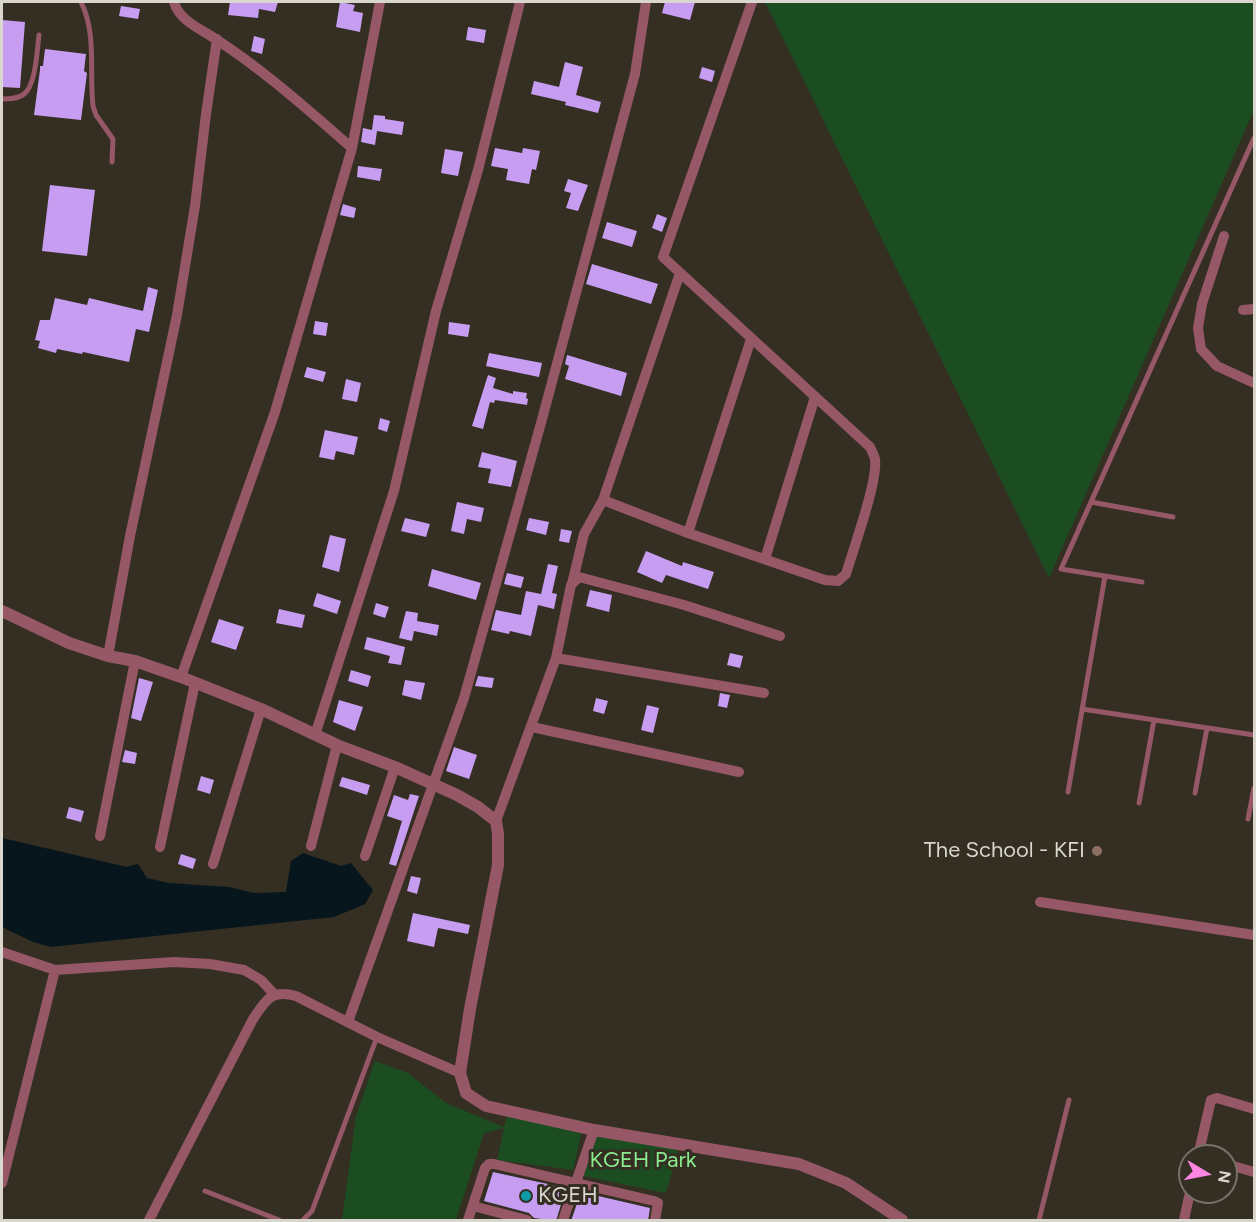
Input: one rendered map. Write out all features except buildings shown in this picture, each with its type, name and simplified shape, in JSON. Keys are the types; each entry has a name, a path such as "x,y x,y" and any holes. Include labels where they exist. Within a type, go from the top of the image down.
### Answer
{"street":[{"path":"174,2 182,17 217,39 290,94 352,148"},
{"path":"181,677 275,412 352,148 380,2 373,2"},
{"path":"315,735 394,491 436,311 478,170 520,2"},
{"path":"348,1022 464,698 635,74 646,2"},
{"path":"603,500 688,533 825,580 838,581 846,574 875,471 875,459 870,447 663,257 752,2"},
{"path":"108,656 130,536 179,304 195,206 217,39"},
{"path":"1224,236 1202,304 1198,328 1201,349 1217,366 1254,383"},
{"path":"680,273 603,500 584,534 556,658 496,821 498,865 460,1073 466,1093 486,1106 594,1130 799,1164 846,1183 902,1221"},
{"path":"688,533 751,339"},
{"path":"765,559 815,397"},
{"path":"572,585 579,577 588,579 684,605 780,636"},
{"path":"2,611 69,643 181,677 261,709 337,745 395,767 457,795 496,821"},
{"path":"556,658 764,693"},
{"path":"100,836 135,662"},
{"path":"160,847 195,683"},
{"path":"213,864 261,709"},
{"path":"532,727 739,772"},
{"path":"311,846 337,745"},
{"path":"365,856 395,767"},
{"path":"1040,902 1254,935"},
{"path":"2,952 56,970 174,962 210,964 244,970 261,980 274,994"},
{"path":"2,1183 56,970"},
{"path":"149,1221 253,1019 263,1003 274,994 284,993 296,996 460,1073"},
{"path":"1201,1144 1211,1100 1216,1098 1254,1109"},
{"path":"562,1221 594,1130"},
{"path":"468,1221 485,1168 489,1164 654,1201 658,1203 655,1221"},
{"path":"1238,1167 1254,1172"},
{"path":"1184,1221 1188,1204"},
{"path":"473,1206 527,1221"}],"lane":[{"path":"81,2 91,31 93,106 96,115 113,139 112,162"},
{"path":"2,99 17,98 24,95 29,88 33,79 39,35"},
{"path":"1142,582 1061,569 1254,138"},
{"path":"1091,502 1173,517"},
{"path":"1068,792 1105,576"},
{"path":"1082,709 1254,735"},
{"path":"1139,803 1154,720"},
{"path":"1195,793 1207,728"},
{"path":"1248,819 1254,788"},
{"path":"303,1221 312,1211 377,1036"},
{"path":"1039,1221 1069,1100"},
{"path":"205,1191 279,1221"}],"green space":[{"path":"765,2 1254,2 1254,110 1049,578"},
{"path":"375,1061 408,1073 446,1103 504,1127 509,1109 584,1121 573,1170 497,1160 504,1128 484,1133 456,1220 342,1220 356,1116"},
{"name":"KGEH Park","path":"595,1124 681,1140 666,1193 583,1176"}],"shaded area":[{"path":"2,838 127,867 138,864 147,878 169,883 229,887 254,893 286,892 291,861 303,853 341,866 351,863 373,890 365,904 334,917 51,947 33,942 2,927"}],"place":[{"name":"The School - KFI","path":"1097,851"},
{"name":"KGEH","path":"526,1196"}]}
